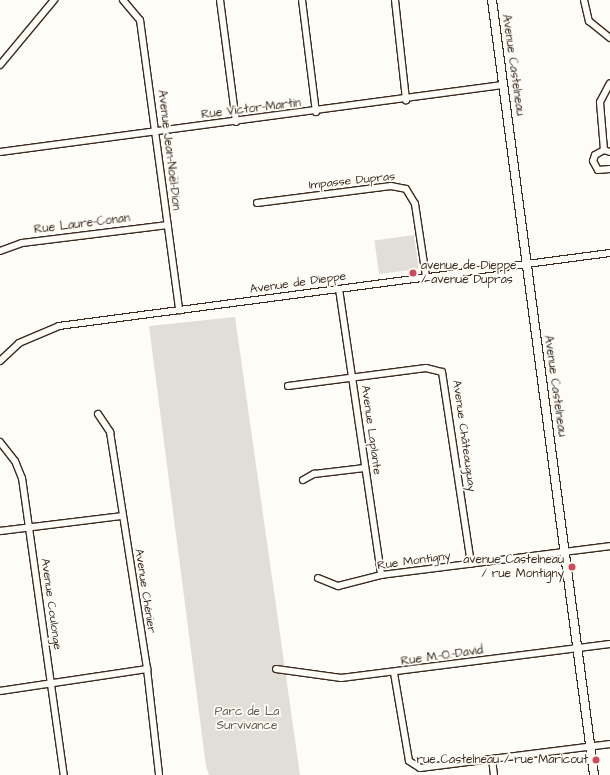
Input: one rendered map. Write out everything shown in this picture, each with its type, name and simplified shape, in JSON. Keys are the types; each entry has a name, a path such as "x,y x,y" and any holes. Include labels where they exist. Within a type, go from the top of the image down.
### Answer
{"street":[{"path":"0,65 54,0"},
{"name":"Avenue Jean-Noël-Dion","path":"123,0 140,20 157,131 179,310"},
{"path":"220,0 236,122"},
{"path":"302,0 316,112"},
{"path":"395,0 406,100"},
{"name":"Avenue Castelneau","path":"492,0 594,775"},
{"path":"584,0 589,21 610,38"},
{"path":"610,83 600,102 607,151 595,155 595,167 603,172 610,169"},
{"name":"Rue Victor-Martin","path":"0,152 316,112 503,85"},
{"name":"Impasse Dupras","path":"257,204 391,186 406,189 415,204 426,277"},
{"name":"Rue Laure-Conan","path":"0,251 22,243 168,225"},
{"name":"Avenue de Dieppe","path":"0,361 19,342 59,326 610,253"},
{"name":"Avenue Laplante","path":"339,289 381,576"},
{"name":"Avenue Châteauguay","path":"288,386 426,368 442,372 471,564"},
{"name":"Avenue Chénier","path":"98,414 110,432 147,669 159,775"},
{"name":"Avenue Coulonge","path":"0,442 19,469 30,527 64,775"},
{"path":"303,480 314,474 365,468"},
{"path":"0,531 122,516"},
{"name":"Rue Montigny","path":"318,578 338,586 381,576 610,546"},
{"name":"Rue M.-O.-David","path":"276,669 341,678 394,673 610,644"},
{"path":"0,691 147,669"},
{"path":"394,673 409,761 420,768 610,744"},
{"path":"492,759 494,775"}],"green space":[{"path":"414,235 419,269 379,274 374,241"},
{"name":"Parc de La Survivance","path":"235,317 300,775 209,775 206,766 149,326"}],"place":[{"name":"avenue de Dieppe / avenue Dupras","path":"413,273"},
{"name":"avenue Castelneau / rue Montigny","path":"572,567"},
{"name":"rue Castelneau / rue Maricout","path":"596,760"}]}
